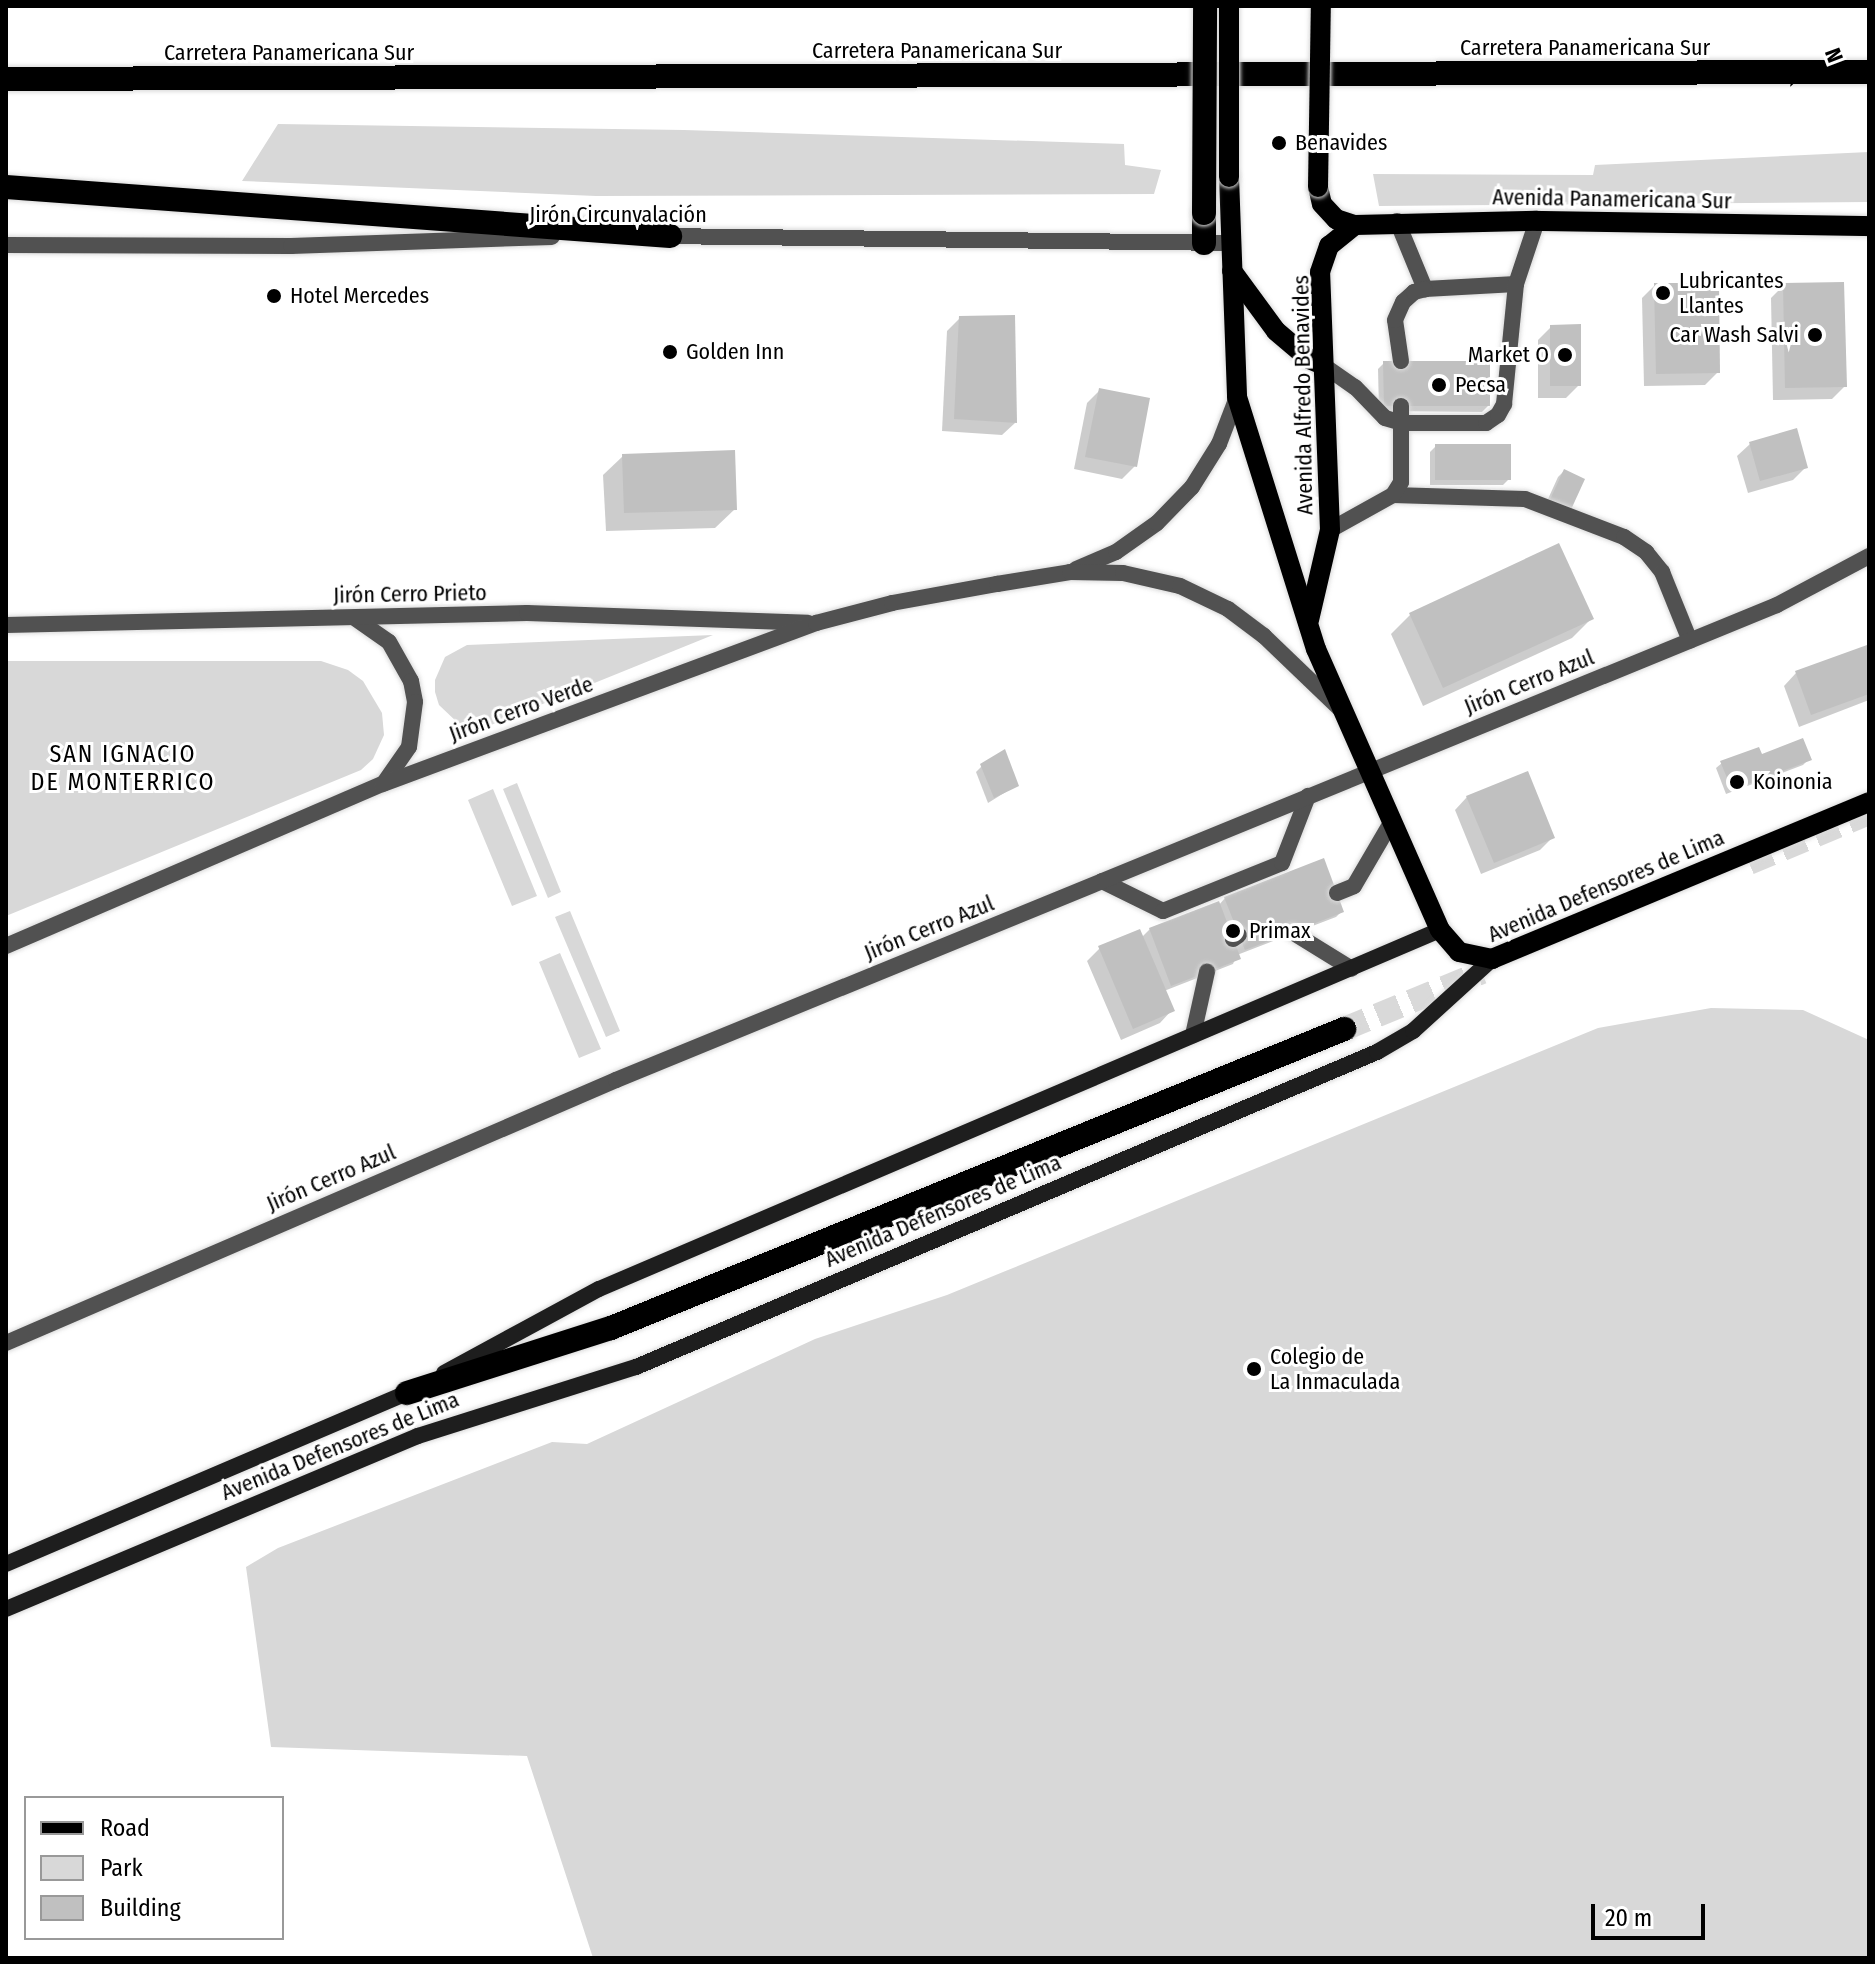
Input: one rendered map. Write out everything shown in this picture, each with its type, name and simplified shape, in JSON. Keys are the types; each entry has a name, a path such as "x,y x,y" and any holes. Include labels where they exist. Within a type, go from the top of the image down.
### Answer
{"highway":[{"path":"1204,243 1205,6"},
{"name":"Carretera Panamericana Sur","path":"6,79 1869,72"},
{"path":"6,187 670,236"},
{"path":"407,1393 611,1328 1344,1029"}],"main road":[{"name":"Avenida Alfredo Benavides","path":"1229,6 1230,243 1237,397 1308,621 1344,713 1440,930 1459,952 1492,959"},
{"path":"1321,6 1318,187 1322,204 1336,219 1355,225"},
{"name":"Avenida Panamericana Sur","path":"1355,225 1397,221 1537,221 1869,226"},
{"name":"Avenida Alfredo Benavides","path":"1308,621 1330,530 1320,272 1329,246 1355,225"},
{"path":"1232,271 1276,331 1309,359 1323,365"},
{"name":"Avenida Defensores de Lima","path":"6,1609 418,1436 636,1367 1377,1052 1413,1031 1492,959 1869,802"},
{"name":"Avenida Defensores de Lima","path":"6,1564 407,1393 599,1289 1440,930"}],"street":[{"path":"1397,221 1425,289"},
{"path":"1323,365 1355,387 1385,418 1402,414 1486,423 1498,415 1504,404 1516,284 1537,221"},
{"name":"Jirón Circunvalación","path":"6,245 291,246 670,236 1230,243"},
{"path":"1401,361 1395,320 1403,302 1414,292 1516,284"},
{"name":"Jirón Cerro Verde","path":"1070,572 1116,552 1157,523 1192,487 1219,444 1237,397"},
{"path":"1330,530 1393,495 1401,482 1402,414"},
{"path":"1393,495 1525,499 1624,537 1646,552 1662,572 1690,641"},
{"name":"Jirón Cerro Azul","path":"6,1343 616,1080 1777,605 1869,556"},
{"name":"Jirón Cerro Verde","path":"6,946 383,784 816,623 892,603 1070,572 1123,573 1180,586 1228,609 1264,636 1344,713"},
{"name":"Jirón Cerro Prieto","path":"6,625 527,613 816,623"},
{"path":"352,617 389,642 402,660 413,692 415,725 409,747 383,784"},
{"path":"1102,881 1163,911 1282,863 1308,796"},
{"path":"1337,893 1354,886 1392,821"},
{"path":"1292,932 1352,969"},
{"path":"1193,1035 1207,972"}],"green space":[{"path":"278,124 684,130 1124,144 1125,165 1161,170 1154,194 596,196 242,181"},
{"path":"1869,152 1869,202 1379,206 1373,174 1593,175 1595,165"},
{"path":"713,635 486,727 459,724 439,705 435,692 435,680 445,657 467,645"},
{"path":"6,661 321,661 348,670 363,681 382,713 384,735 373,759 361,770 6,916"},
{"path":"517,783 561,892 548,898 503,789"},
{"path":"493,789 537,896 512,906 468,800"},
{"path":"570,911 620,1031 606,1037 555,917"},
{"path":"560,953 601,1049 579,1058 539,962"},
{"name":"Colegio de La Inmaculada","path":"1711,1008 1803,1010 1869,1040 1869,1958 593,1958 527,1756 271,1747 246,1567 278,1548 552,1442 587,1444 815,1339 947,1295 1598,1028"}],"building":[{"name":"Car Wash Salvi","path":"1844,282 1847,387 1785,388 1783,283"},
{"path":"1654,283 1719,283 1720,373 1656,374"},
{"path":"1015,315 1017,423 954,419 959,316"},
{"name":"Market O","path":"1581,324 1581,386 1550,386 1550,325"},
{"path":"1383,361 1490,361 1490,406 1384,406"},
{"path":"1099,388 1150,398 1137,467 1085,457"},
{"path":"1797,428 1808,468 1760,481 1749,442"},
{"path":"1435,444 1511,444 1511,480 1435,480"},
{"path":"735,450 737,510 624,513 622,454"},
{"path":"1564,469 1585,479 1569,514 1548,504"},
{"path":"1559,543 1594,619 1443,688 1409,613"},
{"path":"1867,645 1869,694 1811,715 1795,671"},
{"path":"1803,738 1812,760 1732,790 1720,761 1759,747 1762,754"},
{"path":"1005,749 1019,786 994,798 980,764"},
{"path":"1528,771 1555,838 1494,863 1466,796"},
{"path":"1324,858 1344,912 1245,950 1224,897"},
{"path":"1219,901 1241,959 1171,986 1149,928"},
{"path":"1140,929 1175,1011 1133,1029 1098,946"}],"tunnel":[{"path":"1749,863 1869,813"},
{"path":"1344,1029 1482,972"}],"place":[{"name":"Benavides","path":"1279,143"},
{"name":"Lubricantes Llantes","path":"1663,293"},
{"name":"Hotel Mercedes","path":"274,296"},
{"name":"Car Wash Salvi","path":"1815,335"},
{"name":"Golden Inn","path":"670,352"},
{"name":"Market O","path":"1565,355"},
{"name":"Pecsa","path":"1439,385"},
{"name":"Koinonia","path":"1737,782"},
{"name":"Primax","path":"1233,931"},
{"name":"Colegio de La Inmaculada","path":"1254,1369"}],"district":[{"name":"SAN IGNACIO DE MONTERRICO","path":"123,769"}]}
